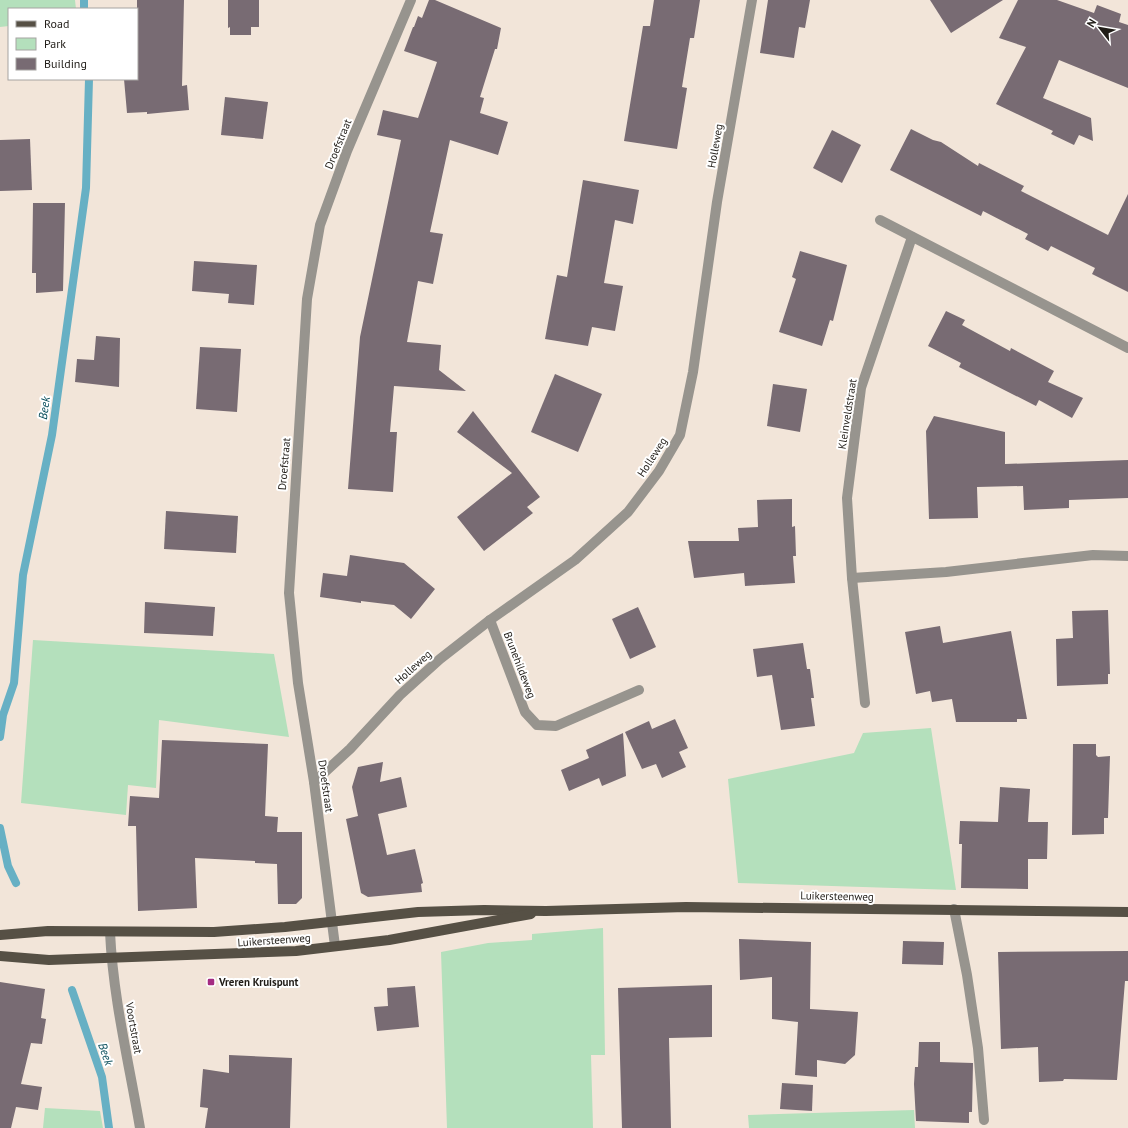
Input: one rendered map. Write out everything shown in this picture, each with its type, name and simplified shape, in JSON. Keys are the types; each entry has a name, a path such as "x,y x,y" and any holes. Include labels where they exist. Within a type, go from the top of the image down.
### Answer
{"main road":[{"name":"Luikersteenweg","path":"0,935 48,931 214,932 285,928 418,912 484,910 546,911 686,907 1128,912"},
{"name":"Luikersteenweg","path":"0,956 49,960 266,953 335,946 422,934 452,927 505,920 546,911"}],"street":[{"name":"Droefstraat","path":"335,946 314,782 298,683 289,593 307,299 320,225 347,151 411,0"},
{"name":"Holleweg","path":"314,782 350,749 400,695 440,659 490,620 575,560 628,512 659,471 680,436 693,372 717,202 752,0"},
{"path":"880,220 1128,348"},
{"name":"Kleinveldstraat","path":"865,703 852,578 847,498 861,388 912,237"},
{"path":"852,578 946,572 1093,555 1128,556"},
{"name":"Brunehildeweg","path":"490,620 525,712 537,725 556,726 639,690"},
{"path":"954,909 967,975 978,1048 984,1120"},
{"name":"Voortstraat","path":"110,932 111,958 140,1128"}],"green space":[{"path":"0,0 75,0 76,8 8,8 8,26 0,27"},
{"path":"33,640 274,654 289,737 159,720 156,788 128,785 126,815 21,803"},
{"path":"931,728 956,890 738,883 728,779 854,753 863,733"},
{"path":"603,928 605,1055 591,1055 593,1128 447,1128 441,952 488,943 532,940 532,934"},
{"path":"45,1108 100,1111 103,1128 43,1128"},
{"path":"914,1110 915,1128 749,1128 748,1115"}],"building":[{"path":"137,0 184,0 182,86 187,85 189,110 147,114 147,112 127,113 124,80 138,80"},
{"path":"228,0 259,0 259,27 251,27 251,35 230,35 230,27 228,28"},
{"path":"429,0 435,0 501,28 497,49 495,49 480,97 484,98 480,113 508,122 498,155 450,140 430,232 443,234 433,284 418,281 407,342 441,345 439,370 466,391 394,386 390,432 397,432 393,492 348,489 360,337 401,140 377,135 383,110 418,118 437,62 404,51 418,16 422,18"},
{"path":"654,0 700,0 694,38 690,38 682,87 687,88 677,149 624,141 643,26 650,26"},
{"path":"768,0 810,0 805,28 799,27 794,58 760,53"},
{"path":"930,0 1003,0 951,33"},
{"path":"1018,0 1057,0 1094,13 1097,5 1121,14 1119,22 1128,25 1128,88 1059,60 1043,98 1091,118 1093,141 1079,135 1074,145 1051,134 1053,131 996,104 1026,47 999,38"},
{"path":"225,97 268,102 263,139 221,135"},
{"path":"911,129 933,140 941,142 978,166 979,163 1024,186 1021,191 1108,235 1128,194 1128,292 1092,274 1095,268 1051,246 1048,251 1025,239 1028,234 983,211 981,216 890,170"},
{"path":"832,130 861,145 842,183 813,168"},
{"path":"30,139 32,190 0,191 0,140"},
{"path":"583,180 639,190 633,224 615,220 604,283 623,286 615,331 592,327 588,346 545,339 557,275 567,277"},
{"path":"33,203 65,203 63,291 36,293 36,273 32,273"},
{"path":"800,251 847,265 833,321 830,320 822,346 779,332 796,279 792,277"},
{"path":"194,261 257,265 254,305 228,303 229,294 192,291"},
{"path":"946,311 965,320 962,325 1010,351 1011,348 1054,371 1048,382 1083,398 1072,418 1039,400 1036,406 959,367 961,363 928,346"},
{"path":"96,336 120,338 119,387 75,382 77,359 94,360"},
{"path":"200,347 241,349 237,412 196,409"},
{"path":"555,374 602,394 578,452 531,432"},
{"path":"773,384 807,389 800,432 767,426"},
{"path":"473,411 540,497 527,507 533,513 484,551 457,517 512,473 457,432"},
{"path":"934,416 1005,432 1005,464 1128,460 1128,498 1069,500 1069,508 1024,510 1023,486 977,487 978,518 929,519 926,431"},
{"path":"792,499 792,527 795,526 796,556 793,556 795,583 745,586 744,573 694,578 688,541 739,541 738,528 758,527 757,500"},
{"path":"166,511 238,516 236,553 164,549"},
{"path":"350,555 404,563 435,589 411,619 394,605 361,601 361,603 320,597 323,573 347,576"},
{"path":"145,602 215,607 213,636 144,633"},
{"path":"638,607 656,647 630,659 612,619"},
{"path":"1108,610 1110,674 1108,674 1108,684 1057,686 1056,639 1073,638 1072,611"},
{"path":"940,626 943,643 1011,631 1027,719 1017,719 1017,722 956,722 952,699 932,702 930,691 916,694 905,632"},
{"path":"803,643 807,669 810,669 814,698 811,698 815,726 781,730 772,675 757,677 753,649"},
{"path":"675,719 688,748 679,752 686,767 662,778 656,764 642,769 625,732 649,721 652,729"},
{"path":"623,733 626,776 602,786 599,778 569,791 561,770 589,758 586,750"},
{"path":"162,740 268,744 265,816 278,817 277,832 302,832 302,898 296,904 278,904 277,864 255,863 255,861 195,858 197,908 138,911 136,826 128,826 130,796 159,798"},
{"path":"1073,744 1096,744 1096,755 1098,757 1110,756 1108,818 1104,818 1104,834 1072,835"},
{"path":"383,762 380,782 401,777 407,807 378,814 387,855 415,849 423,883 421,884 422,892 368,897 361,893 346,819 358,816 352,787 358,767"},
{"path":"1000,787 1030,789 1028,822 1048,822 1047,859 1028,859 1028,889 961,888 962,844 959,844 960,821 998,822"},
{"path":"739,939 811,942 810,1009 858,1012 855,1055 845,1064 817,1060 817,1077 795,1075 798,1022 772,1019 772,977 740,980"},
{"path":"903,941 944,942 943,965 902,964"},
{"path":"1128,951 1128,981 1125,981 1117,1080 1064,1079 1063,1081 1039,1082 1038,1047 1001,1049 998,952"},
{"path":"0,982 45,989 41,1018 46,1019 42,1044 31,1043 21,1084 42,1087 38,1110 16,1107 11,1128 0,1128"},
{"path":"712,985 712,1037 669,1038 671,1128 622,1128 618,988"},
{"path":"415,986 419,1027 377,1031 374,1007 388,1006 387,988"},
{"path":"919,1042 940,1042 940,1062 973,1063 972,1112 969,1112 969,1123 916,1121 914,1084 915,1067 918,1067"},
{"path":"229,1055 292,1058 290,1128 205,1128 208,1108 200,1107 203,1069 229,1073"},
{"path":"782,1083 813,1085 812,1111 780,1109"}],"waterway":[{"name":"Beek","path":"84,0 84,8"},
{"name":"Beek","path":"0,737 3,715 14,683 23,575 52,435 86,188 89,80"},
{"name":"Beek","path":"0,828 8,866 16,883"},
{"name":"Beek","path":"72,990 102,1077 109,1128"}],"place":[{"name":"Vreren Kruispunt","path":"211,982"}]}
